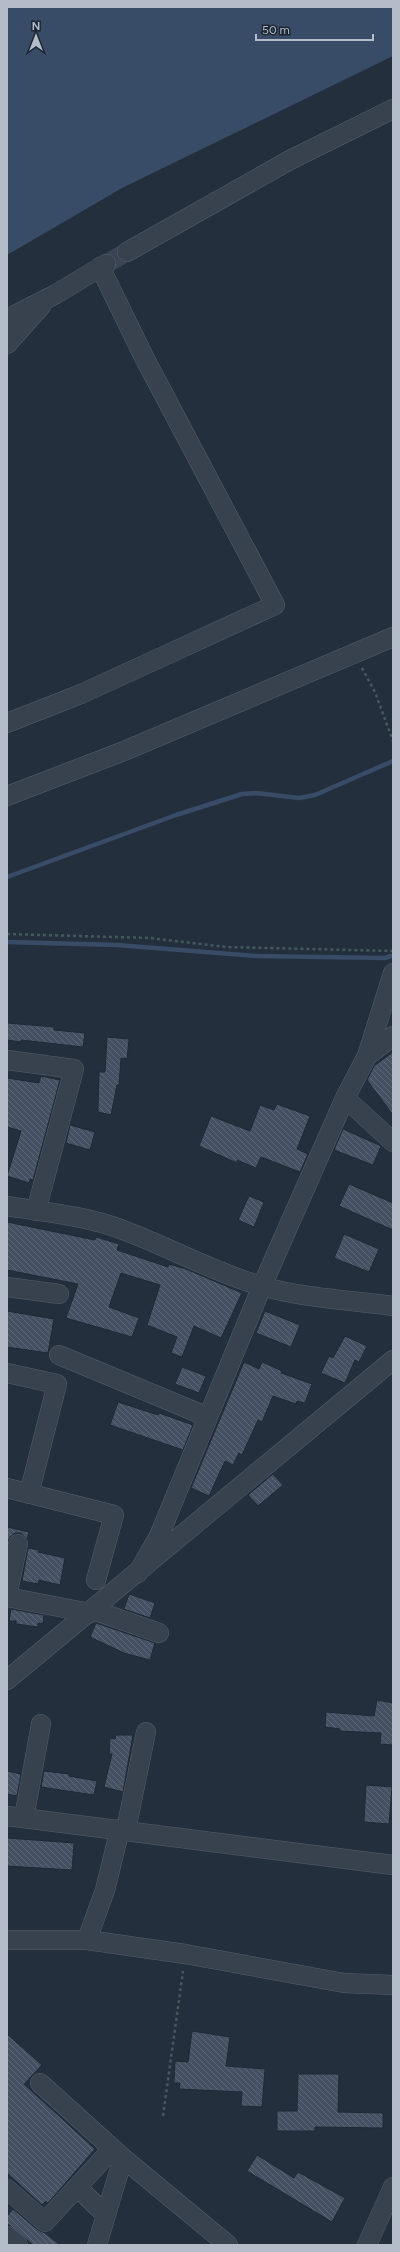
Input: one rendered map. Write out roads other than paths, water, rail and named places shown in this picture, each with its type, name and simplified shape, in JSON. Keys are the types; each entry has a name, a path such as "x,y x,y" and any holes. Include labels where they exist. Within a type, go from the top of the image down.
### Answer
{"street":[{"path":"127,252 290,160 372,122 393,109"},
{"path":"7,319 47,299 103,265 145,359 275,605 81,694 7,723"},
{"path":"7,344 47,299"},
{"path":"7,796 124,751 393,637"},
{"path":"138,1573 159,1536 262,1286 346,1098 367,1056 393,973"},
{"path":"367,1056 393,1036"},
{"path":"7,1060 74,1069 36,1211"},
{"path":"346,1098 393,1142"},
{"path":"7,1206 122,1229 212,1268 262,1286 305,1295 393,1306"},
{"path":"7,1286 59,1294"},
{"path":"59,1355 208,1418"},
{"path":"7,1680 91,1612 393,1360"},
{"path":"7,1373 57,1384 29,1494"},
{"path":"7,1488 114,1515 96,1580"},
{"path":"18,1544 7,1597 91,1612 159,1632"},
{"path":"40,1724 15,1817 393,1865"},
{"path":"87,1940 105,1890 123,1830 146,1732"},
{"path":"7,1940 87,1940 185,1954 344,1983 393,1984"},
{"path":"40,2083 118,2153 228,2245"},
{"path":"7,2189 45,2222 77,2187 118,2153"},
{"path":"97,2245 106,2215 118,2153"},
{"path":"77,2187 106,2215"},
{"path":"367,2245 393,2188"},
{"path":"7,2236 18,2245"}],"water":[{"path":"7,7 393,7 393,56 122,188 7,255"}],"waterway":[{"path":"7,877 176,815 242,794 256,793 299,798 315,795 393,761"},
{"path":"7,942 117,945 257,956 385,958 391,956"}],"tunnel":[{"path":"106,264 127,252"}]}
